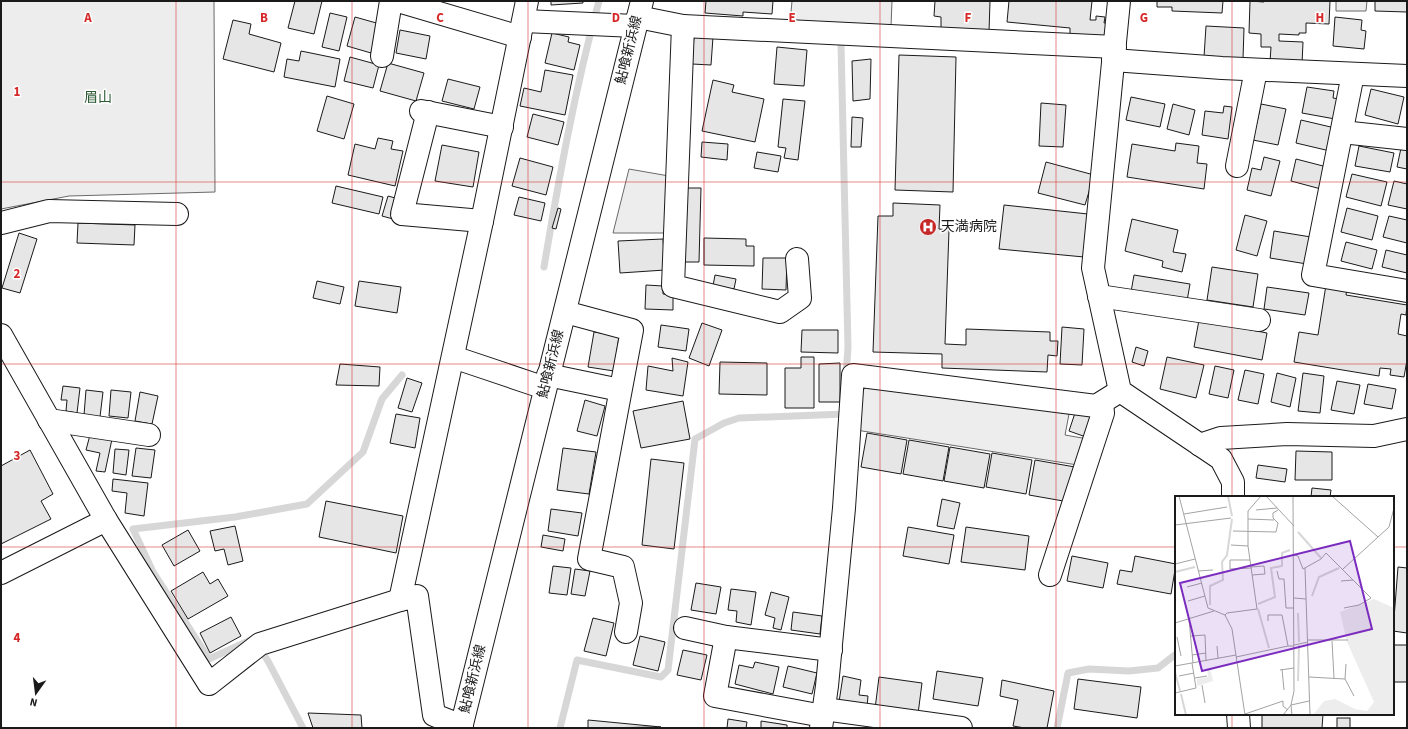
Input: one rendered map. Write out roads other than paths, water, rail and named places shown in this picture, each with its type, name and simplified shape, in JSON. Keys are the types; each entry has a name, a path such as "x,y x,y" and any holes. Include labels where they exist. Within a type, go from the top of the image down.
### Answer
{"street":[{"path":"382,56 391,1"},
{"path":"398,1 524,20 594,24 638,15 683,26 1114,53 1256,70 1407,76"},
{"path":"1119,1 1093,268 1120,391 1221,460 1233,482 1233,496"},
{"name":"鮎喰新浜線","path":"462,727 638,15"},
{"path":"400,600 524,20"},
{"path":"683,26 673,286 780,312 800,298 797,259"},
{"path":"1237,166 1256,70"},
{"path":"1353,74 1313,275 1407,291"},
{"path":"482,221 402,214 425,112 502,126"},
{"path":"1342,132 1407,139"},
{"path":"1,223 49,211 177,214"},
{"path":"1099,296 1260,320"},
{"path":"565,312 632,330 589,560 623,567 635,605 626,632"},
{"path":"1,335 106,520 209,684 257,646 400,600 417,596 434,715 462,727"},
{"path":"453,357 547,381 620,390"},
{"path":"822,718 831,650 844,508 853,375 1096,406 1120,391"},
{"path":"1050,575 1103,412 1102,403"},
{"path":"49,420 150,435"},
{"path":"1200,445 1221,438 1287,434 1374,436 1406,424"},
{"path":"1,573 106,520"},
{"path":"685,628 726,636 831,650"},
{"path":"726,636 715,696 822,718 961,728"},
{"path":"1238,715 1239,728"}],"waterway":[{"path":"544,267 575,100 599,1"},
{"path":"841,44 848,347 846,376"},
{"path":"253,639 209,659 153,572 133,529 235,517 307,504 363,452 382,399 402,375"},
{"path":"560,728 577,660 661,677 668,670 695,439 724,423 739,418 845,414 845,410"},
{"path":"260,648 303,728"},
{"path":"1057,728 1068,673 1089,669 1129,671 1158,668 1175,655"}],"place":[{"name":"天満病院","path":"928,227"}],"park label":[{"name":"眉山","path":"98,98"}]}
